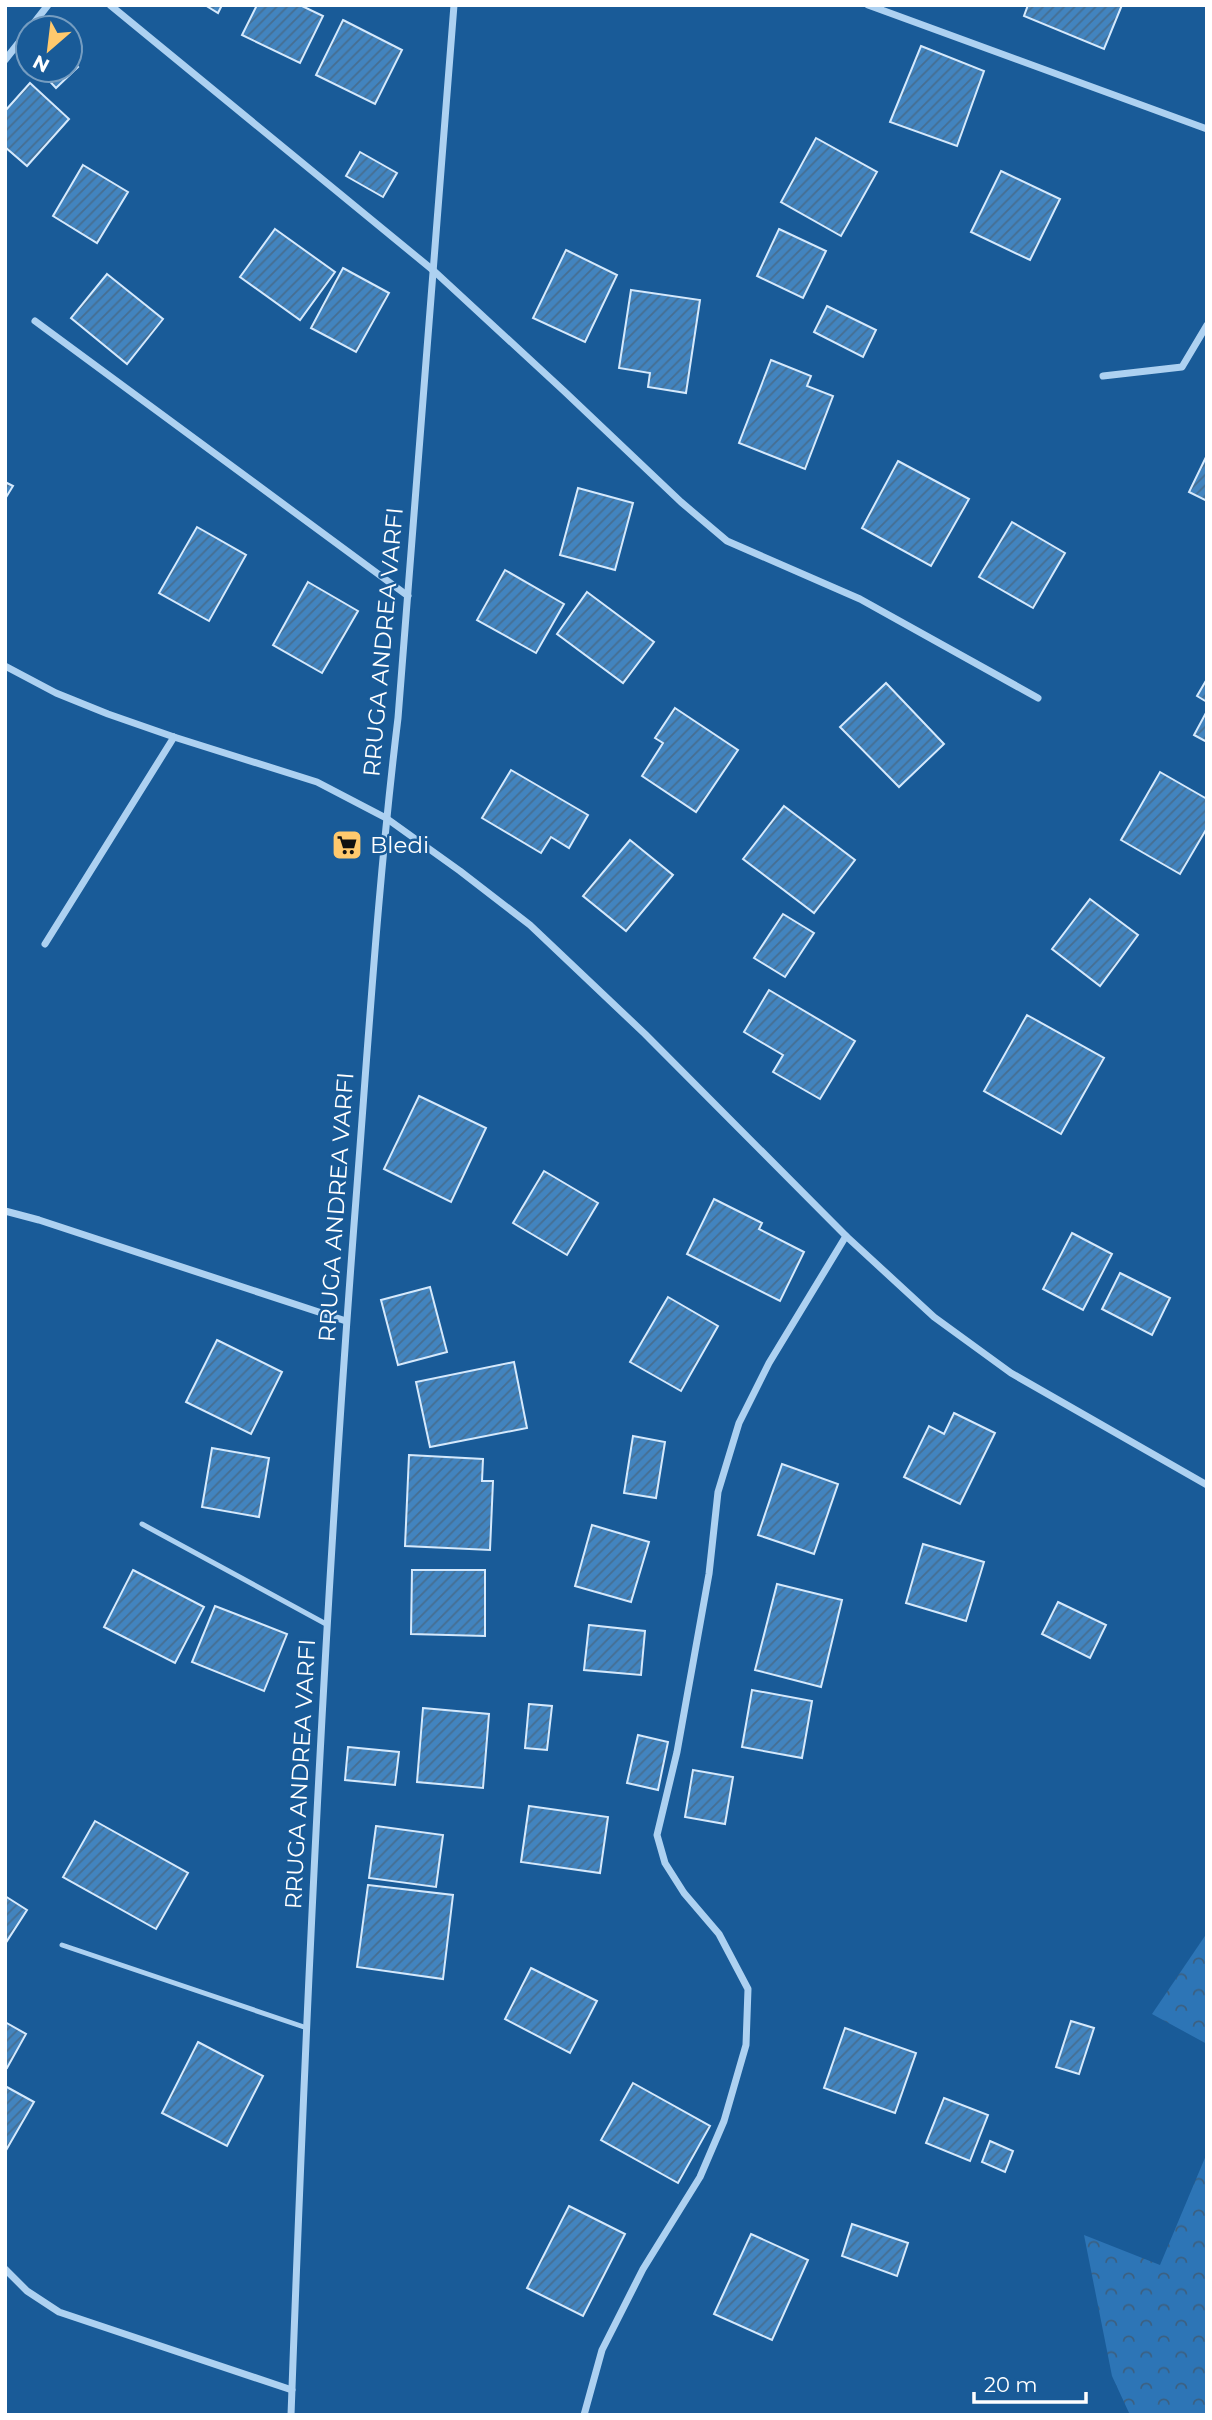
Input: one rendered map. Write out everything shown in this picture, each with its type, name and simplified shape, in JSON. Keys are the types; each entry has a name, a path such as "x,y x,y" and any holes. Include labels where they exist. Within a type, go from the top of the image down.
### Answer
{"street":[{"path":"110,5 433,271 681,502 727,541 860,599 1038,698"},
{"name":"RRUGA ANDREA VARFI","path":"291,2415 326,1624 346,1321 386,818 398,718 454,5"},
{"path":"868,5 1207,129"},
{"path":"35,321 408,596"},
{"path":"1103,376 1182,367 1207,326"},
{"path":"5,666 56,693 174,737 317,782 386,818 530,925 645,1034 846,1236 934,1317 1011,1373 1207,1485"},
{"path":"44,944 174,737"},
{"path":"5,1211 346,1321"},
{"path":"584,2415 602,2350 643,2269 701,2176 724,2121 746,2045 748,1989 719,1934 684,1893 665,1863 657,1835 677,1752 709,1574 718,1492 735,1434 769,1363 846,1236"},
{"path":"5,2269 27,2291 59,2312 292,2390"}],"lane":[{"path":"142,1524 326,1624"},
{"path":"62,1945 307,2028"}],"green space":[{"path":"1207,1933 1207,2044 1152,2014"},
{"path":"1207,2153 1207,2415 1130,2415 1112,2376 1084,2235 1160,2265"}],"building":[{"path":"205,5 222,5 218,13"},
{"path":"257,5 300,5 323,16 300,63 242,35"},
{"path":"1028,5 1122,5 1104,49 1024,16"},
{"path":"343,20 402,50 375,104 316,75"},
{"path":"921,46 984,71 957,146 890,122"},
{"path":"31,84 69,119 27,166 5,147 5,111"},
{"path":"816,138 877,172 841,236 781,202"},
{"path":"360,152 397,173 383,197 346,176"},
{"path":"83,165 128,192 97,243 53,216"},
{"path":"1001,171 1060,199 1030,260 971,232"},
{"path":"275,229 335,272 300,320 240,277"},
{"path":"779,229 826,251 803,298 757,276"},
{"path":"566,250 617,275 585,342 533,318"},
{"path":"343,268 389,293 356,352 311,328"},
{"path":"107,274 163,319 127,364 71,318"},
{"path":"631,290 700,300 686,393 648,387 650,373 619,368"},
{"path":"827,306 876,330 863,357 814,332"},
{"path":"771,360 811,376 807,386 833,396 805,469 739,443"},
{"path":"1207,455 1207,501 1189,492"},
{"path":"898,461 969,499 931,566 862,528"},
{"path":"5,482 13,486 5,499"},
{"path":"578,488 633,503 615,570 560,555"},
{"path":"1012,522 1065,553 1033,608 979,577"},
{"path":"197,527 246,555 209,621 159,593"},
{"path":"505,570 564,604 536,653 477,620"},
{"path":"308,582 358,611 322,673 273,645"},
{"path":"587,592 654,642 623,683 557,634"},
{"path":"1207,679 1207,702 1197,696"},
{"path":"886,683 944,744 899,787 840,727"},
{"path":"675,708 738,750 696,812 642,776 663,743 655,738"},
{"path":"1207,711 1207,742 1194,735"},
{"path":"511,770 588,815 569,848 551,837 541,853 482,818"},
{"path":"1160,772 1207,799 1207,828 1180,874 1121,840"},
{"path":"784,806 855,860 814,913 743,859"},
{"path":"630,840 673,875 626,931 583,896"},
{"path":"1090,899 1138,935 1100,986 1052,949"},
{"path":"783,914 814,933 785,977 754,958"},
{"path":"769,990 855,1041 820,1099 773,1072 783,1055 744,1032"},
{"path":"1027,1015 1104,1058 1061,1134 984,1091"},
{"path":"419,1096 486,1128 451,1202 384,1169"},
{"path":"544,1171 598,1203 567,1255 513,1223"},
{"path":"714,1199 762,1223 759,1229 804,1252 780,1301 687,1254"},
{"path":"1072,1233 1112,1254 1083,1310 1043,1289"},
{"path":"1120,1273 1170,1298 1152,1335 1102,1309"},
{"path":"430,1287 447,1352 398,1365 381,1300"},
{"path":"668,1297 718,1326 681,1391 630,1362"},
{"path":"217,1340 282,1372 251,1434 186,1402"},
{"path":"514,1362 527,1428 430,1447 416,1382"},
{"path":"954,1413 995,1433 960,1504 904,1477 929,1426 944,1434"},
{"path":"633,1436 665,1442 656,1498 624,1493"},
{"path":"212,1448 269,1458 259,1517 202,1507"},
{"path":"409,1455 483,1459 482,1481 493,1481 490,1550 405,1546"},
{"path":"782,1464 838,1484 814,1554 758,1535"},
{"path":"592,1525 649,1542 631,1602 575,1586"},
{"path":"923,1544 984,1562 966,1621 906,1603"},
{"path":"133,1570 204,1607 175,1663 104,1627"},
{"path":"412,1570 485,1570 485,1636 411,1634"},
{"path":"777,1584 842,1600 821,1687 755,1670"},
{"path":"1058,1602 1106,1625 1090,1658 1042,1634"},
{"path":"215,1606 287,1634 264,1691 192,1662"},
{"path":"589,1625 645,1631 641,1675 584,1670"},
{"path":"752,1690 812,1701 802,1758 742,1747"},
{"path":"529,1704 552,1706 547,1750 525,1748"},
{"path":"423,1708 489,1714 483,1788 417,1782"},
{"path":"638,1735 668,1742 658,1790 627,1783"},
{"path":"348,1747 399,1752 395,1785 345,1780"},
{"path":"693,1770 733,1777 725,1824 685,1817"},
{"path":"529,1806 608,1817 600,1873 521,1862"},
{"path":"95,1821 188,1873 156,1929 63,1877"},
{"path":"376,1826 443,1835 436,1887 369,1878"},
{"path":"368,1885 453,1895 443,1979 357,1967"},
{"path":"5,1896 27,1910 5,1944"},
{"path":"531,1968 597,2001 570,2053 505,2019"},
{"path":"1071,2021 1094,2028 1079,2074 1056,2067"},
{"path":"5,2022 26,2034 7,2068 5,2067"},
{"path":"845,2028 916,2053 895,2113 824,2088"},
{"path":"198,2042 263,2076 227,2146 162,2113"},
{"path":"633,2083 710,2126 678,2183 601,2140"},
{"path":"5,2086 34,2102 5,2152"},
{"path":"944,2098 988,2115 970,2161 926,2143"},
{"path":"990,2141 1013,2151 1005,2172 982,2162"},
{"path":"569,2206 625,2234 583,2316 527,2288"},
{"path":"852,2224 908,2243 897,2276 842,2256"},
{"path":"751,2234 808,2260 772,2340 714,2314"}],"place":[{"name":"Bledi","path":"347,845"}]}
